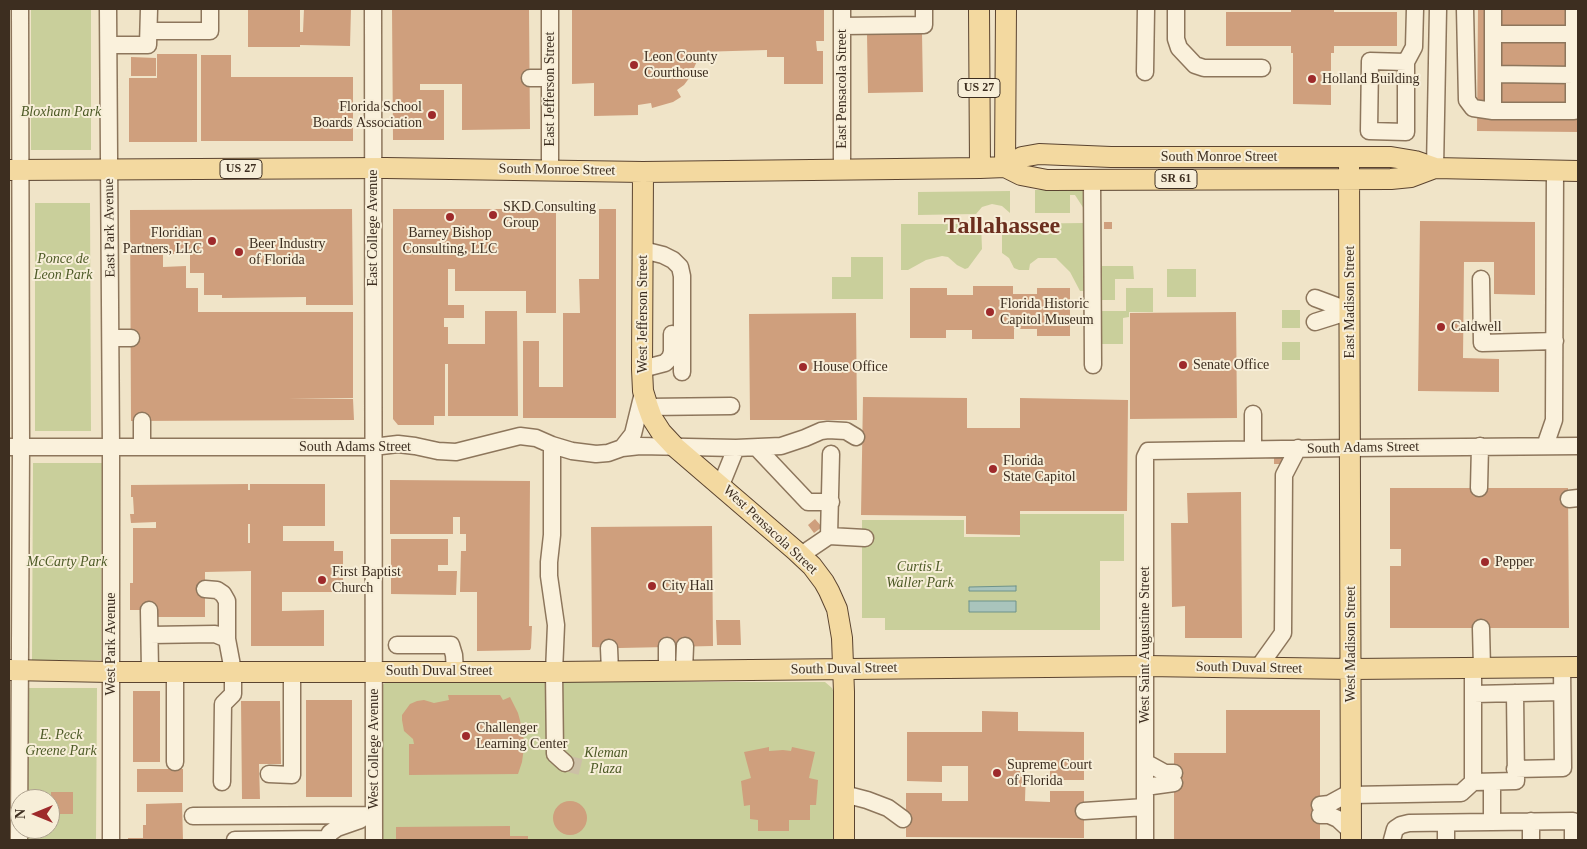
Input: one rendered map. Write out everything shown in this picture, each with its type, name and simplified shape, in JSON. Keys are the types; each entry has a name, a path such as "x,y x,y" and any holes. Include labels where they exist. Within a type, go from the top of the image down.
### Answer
{"main road":[{"name":"US 27","path":"979,9 980,168"},
{"name":"US 27","path":"1005,167 1006,9"},
{"name":"South Monroe Street","path":"109,170 373,168 643,172 980,168 1005,167 1022,157 1039,154 1111,157 1391,157 1408,159 1435,168"},
{"name":"East Madison Street","path":"1349,157 1350,448"},
{"name":"South Monroe Street","path":"1005,167 1021,175 1038,179 1092,180 1405,178 1435,168 1578,171"},
{"name":"US 27","path":"15,170 109,170"},
{"name":"West Jefferson Street","path":"643,172 642,370 646,399 652,418 661,432 675,447"},
{"name":"West Pensacola Street","path":"675,447 801,556 824,582 837,609 842,638 844,670 844,840"},
{"name":"West Madison Street","path":"1350,448 1351,836"},
{"name":"South Duval Street","path":"14,670 110,672 554,672 1145,666 1351,669 1570,667"}],"street":[{"path":"19,840 14,670 15,170 20,9"},
{"name":"East Park Avenue","path":"108,9 111,448"},
{"path":"109,45 148,45 149,9"},
{"path":"149,31 210,31 210,9"},
{"name":"East College Avenue","path":"373,9 373,447"},
{"name":"East Jefferson Street","path":"550,9 550,170"},
{"name":"East Pensacola Street","path":"842,9 842,170"},
{"path":"842,26 924,25 924,9"},
{"path":"1145,72 1146,9"},
{"path":"1176,9 1176,39 1179,48 1194,65 1204,68 1262,68"},
{"path":"1406,62 1370,61 1369,132 1406,132 1406,62 1414,47 1415,9"},
{"path":"1435,168 1438,9"},
{"path":"1465,9 1467,100 1473,108 1493,111 1574,110 1574,9"},
{"path":"1493,9 1493,111"},
{"path":"1493,34 1574,34"},
{"path":"1493,74 1574,74"},
{"path":"530,78 550,78"},
{"path":"1545,446 1554,420 1555,170"},
{"path":"1092,180 1093,365"},
{"path":"643,250 664,255 680,267 682,276 682,372"},
{"path":"1481,279 1482,343 1555,341"},
{"path":"642,370 665,363 670,358 672,352 672,280"},
{"path":"1315,298 1350,311"},
{"path":"1315,322 1350,311"},
{"path":"111,338 131,338"},
{"path":"622,448 633,434 646,399 731,406"},
{"path":"1253,414 1253,449"},
{"path":"142,422 142,447"},
{"name":"South Adams Street","path":"15,447 373,447 398,444 456,452 520,436 536,438 572,451 596,454 640,446 736,448 781,446 821,431 834,430 846,431 856,437"},
{"path":"552,445 552,535 549,576 556,625 554,672 555,754 566,763"},
{"path":"1479,488 1480,446"},
{"name":"South Adams Street","path":"1148,451 1578,446"},
{"name":"West College Avenue","path":"373,447 374,840"},
{"name":"West Park Avenue","path":"111,448 110,672 112,840"},
{"path":"721,485 736,448"},
{"path":"757,448 808,502 831,502"},
{"path":"1258,668 1283,632 1284,475 1298,448"},
{"name":"West Saint Augustine Street","path":"1145,840 1145,457 1148,451"},
{"path":"829,536 831,454"},
{"path":"801,556 829,536 865,538"},
{"path":"205,588 216,590 223,594 228,601 227,639 233,671 233,694 223,704 222,782"},
{"path":"149,610 150,671"},
{"path":"1351,836 1338,818 1329,816 1320,810 1351,793 1461,794 1473,782 1474,694 1481,628"},
{"path":"150,635 215,634 227,639"},
{"path":"397,646 451,645 454,654 455,671"},
{"path":"667,646 676,671"},
{"path":"676,671 684,646"},
{"path":"615,648 615,671"},
{"path":"1516,769 1563,768 1562,692 1570,667"},
{"path":"175,671 175,762"},
{"path":"269,774 292,775 292,671"},
{"path":"1474,694 1562,692"},
{"path":"1473,782 1516,781 1514,693"},
{"path":"1145,762 1174,778 1145,787"},
{"path":"1492,782 1492,822"},
{"path":"844,802 867,800 888,808 904,819"},
{"path":"1084,811 1145,808"},
{"path":"234,816 235,840 326,840 330,832 337,828 374,815"},
{"path":"193,816 374,815"},
{"path":"1531,821 1531,840"},
{"path":"1392,840 1395,829 1409,823 1573,821 1572,840"},
{"path":"1446,823 1446,840"}],"green space":[{"name":"Bloxham Park","path":"31,9 91,9 91,150 31,150"},
{"path":"1035,190 1084,190 1084,209 1075,195 1070,195 1070,213 1035,213"},
{"path":"1010,191 1010,213 1002,206 992,204 982,207 976,214 918,215 918,192"},
{"name":"Ponce de Leon Park","path":"35,203 90,203 91,431 35,431"},
{"path":"1084,223 1084,291 1080,291 1070,272 1056,258 1038,258 1030,264 1029,270 1019,270 1014,268 1009,258 1002,253 1002,224"},
{"path":"901,224 981,224 982,249 968,268 965,269 948,257 942,256 926,260 908,270 901,270"},
{"path":"851,257 883,257 883,299 832,299 832,277 851,277"},
{"path":"1102,266 1133,266 1134,279 1115,279 1115,300 1102,300"},
{"path":"1167,269 1196,269 1196,297 1167,297"},
{"path":"1126,288 1153,288 1153,312 1129,312 1129,317 1123,318 1123,344 1102,344 1102,311 1126,311"},
{"path":"1282,310 1300,310 1300,328 1282,328"},
{"path":"1282,342 1300,342 1300,360 1282,360"},
{"name":"McCarty Park","path":"33,463 102,463 101,660 32,660"},
{"name":"Curtis L Waller Park","path":"1020,514 1124,514 1124,561 1100,561 1100,630 885,630 885,618 862,618 862,520 964,520 964,537 1020,537"},
{"name":"Kleman Plaza","path":"386,682 825,682 832,688 835,695 835,840 378,840 379,688"},
{"name":"E. Peck Greene Park","path":"26,688 97,688 96,840 26,840 60,839 60,789 26,789"}],"water":[{"path":"1016,586 1016,591 969,591 969,587"},
{"path":"969,601 1016,601 1016,612 969,612"}],"building":[{"path":"248,9 300,9 300,32 303,32 304,9 351,9 350,46 248,47"},
{"path":"392,9 529,9 530,129 462,130 462,84 420,84 420,90 444,90 444,140 393,140"},
{"name":"Leon County Courthouse","path":"572,9 824,9 824,41 816,41 817,51 823,51 823,84 784,84 784,57 767,57 767,50 698,52 697,61 690,77 677,90 681,97 673,102 652,108 651,103 638,105 638,115 594,116 594,83 572,84"},
{"name":"Holland Building","path":"1291,9 1334,9 1334,12 1397,12 1397,46 1334,46 1334,53 1331,53 1331,105 1293,104 1293,53 1291,53 1291,46 1226,46 1226,12 1291,12"},
{"path":"1478,9 1578,9 1578,132 1477,131"},
{"path":"922,33 923,92 868,93 867,34"},
{"path":"157,54 197,54 197,142 129,142 129,78 157,78"},
{"path":"201,55 231,55 231,77 353,77 353,141 201,141"},
{"path":"131,57 156,58 156,76 131,76"},
{"path":"352,209 353,305 306,305 306,297 222,298 222,295 204,295 204,273 190,273 190,254 163,254 163,267 186,266 186,288 198,288 198,312 353,312 353,398 288,399 353,399 354,420 131,421 130,210"},
{"path":"393,209 556,209 556,313 526,313 526,291 455,291 455,269 448,269 448,305 464,305 464,318 444,318 444,327 448,327 448,344 485,344 485,311 517,311 518,416 448,416 448,364 445,364 445,416 434,416 434,425 398,425 393,419"},
{"path":"599,209 616,209 616,418 523,418 523,341 539,341 539,387 563,387 563,313 580,313 579,279 599,279"},
{"name":"Caldwell","path":"1420,221 1535,222 1535,295 1494,294 1494,262 1464,262 1463,358 1499,359 1499,392 1418,391"},
{"path":"1104,222 1112,222 1112,229 1104,229"},
{"name":"Florida Historic Capitol Museum","path":"973,286 1013,286 1013,294 1037,294 1037,288 1070,288 1070,336 1037,336 1037,329 1014,329 1014,339 972,339 972,330 946,330 946,338 910,338 910,288 947,288 947,295 973,295"},
{"name":"Senate Office","path":"1236,312 1237,418 1130,419 1130,313"},
{"name":"House Office","path":"856,313 857,420 750,420 749,314"},
{"path":"863,397 967,398 967,428 1020,428 1020,398 1128,400 1127,511 1020,511 1020,535 966,534 966,516 861,515"},
{"path":"1274,454 1284,454 1284,464 1274,464"},
{"path":"390,480 530,481 529,626 532,626 530,650 477,651 477,592 460,592 461,551 466,551 466,534 460,534 460,517 453,517 453,534 390,534"},
{"path":"248,484 248,490 250,490 250,484 325,484 325,526 283,526 283,541 334,541 334,551 343,551 343,582 334,582 334,592 282,592 282,611 324,610 324,646 251,646 251,571 205,572 205,617 157,617 157,610 130,610 130,583 133,583 133,528 156,528 156,522 131,523 130,514 134,514 131,485","holes":["248,524 250,524 250,543 248,543"]},
{"name":"Pepper","path":"1390,488 1568,488 1569,628 1390,628 1390,566 1401,566 1401,549 1390,549"},
{"path":"1241,492 1242,638 1185,638 1185,606 1172,607 1171,523 1188,523 1187,493"},
{"path":"815,519 822,527 814,533 808,525"},
{"name":"City Hall","path":"712,526 713,646 592,647 591,527"},
{"path":"391,539 448,539 448,565 438,565 438,571 457,571 456,595 391,594"},
{"path":"716,620 740,620 741,645 717,645"},
{"path":"133,691 160,691 160,762 133,762"},
{"name":"Challenger Learning Center","path":"448,695 500,695 503,700 510,697 518,713 523,732 524,747 518,774 409,775 409,744 414,744 413,739 404,731 402,715 410,704 424,700 434,703 449,700"},
{"path":"306,700 352,700 352,797 306,797"},
{"path":"241,701 280,701 281,764 259,764 260,799 242,799"},
{"path":"1226,710 1320,710 1320,840 1174,840 1174,753 1226,753"},
{"name":"Supreme Court of Florida","path":"982,711 1018,712 1018,731 1084,732 1084,780 1050,780 1050,766 1026,766 1025,801 1050,802 1050,791 1084,791 1084,838 906,837 906,793 942,793 942,801 968,801 968,766 942,766 942,782 907,781 907,732 982,732"},
{"path":"769,747 769,751 791,751 792,747 815,752 809,778 818,780 816,805 810,805 810,820 789,820 789,831 758,831 758,820 750,819 750,805 744,806 741,781 751,778 744,752"},
{"path":"137,769 183,769 183,792 137,792"},
{"path":"60,792 73,792 73,814 60,814"},
{"path":"570,801 582,806 587,818 582,830 570,835 558,830 553,818 558,806"},
{"path":"182,803 183,840 128,840 128,838 143,838 143,825 146,825 146,804"},
{"path":"510,826 510,836 528,836 528,840 396,840 396,827"}],"tunnel":[{"path":"565,763 581,767"}],"place":[{"name":"Leon County Courthouse","path":"634,65"},
{"name":"Holland Building","path":"1312,79"},
{"name":"Florida School Boards Association","path":"432,115"},
{"name":"SKD Consulting Group","path":"493,215"},
{"name":"Barney Bishop Consulting, LLC","path":"450,217"},
{"name":"Floridian Partners, LLC","path":"212,241"},
{"name":"Beer Industry of Florida","path":"239,252"},
{"name":"Florida Historic Capitol Museum","path":"990,312"},
{"name":"Caldwell","path":"1441,327"},
{"name":"Senate Office","path":"1183,365"},
{"name":"House Office","path":"803,367"},
{"name":"Florida State Capitol","path":"993,469"},
{"name":"Pepper","path":"1485,562"},
{"name":"First Baptist Church","path":"322,580"},
{"name":"City Hall","path":"652,586"},
{"name":"Challenger Learning Center","path":"466,736"},
{"name":"Supreme Court of Florida","path":"997,773"}],"district":[{"name":"Tallahassee","path":"1002,227"}]}
